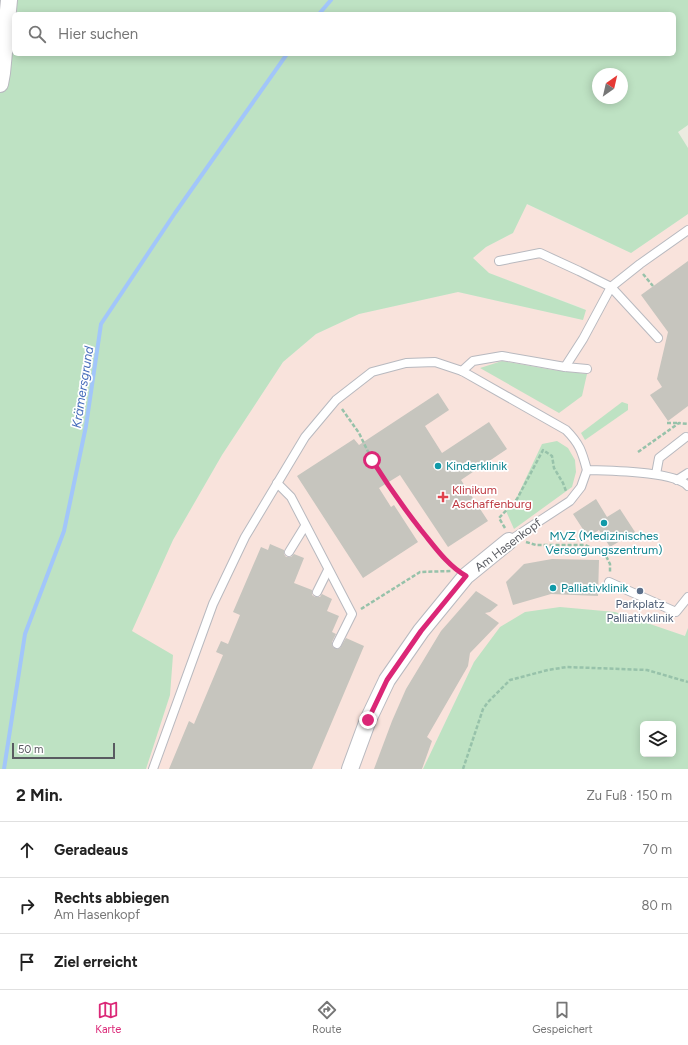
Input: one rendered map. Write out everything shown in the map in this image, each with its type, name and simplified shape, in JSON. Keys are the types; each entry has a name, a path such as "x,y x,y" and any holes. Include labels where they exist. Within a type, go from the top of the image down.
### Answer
{"street":[{"path":"0,84 9,0"},
{"name":"Am Hasenkopf","path":"350,769 368,720 387,680 421,631 466,576 511,540"}],"lane":[{"path":"565,367 583,339 611,287 637,266 688,230"},
{"path":"499,261 540,253 611,287 658,338"},
{"path":"462,371 473,361 502,356 565,367 587,369"},
{"path":"154,769 213,604 245,537 305,437 336,400 372,372 406,364 435,362 462,371 566,430 576,440 582,451 587,470 656,474 677,480 688,486"},
{"path":"656,474 659,458 686,437"},
{"name":"Am Hasenkopf","path":"511,540 570,501 581,487 587,470"},
{"path":"677,480 688,473"},
{"path":"277,482 291,497 352,614 337,644"},
{"path":"289,552 305,526"},
{"path":"316,592 328,570"},
{"path":"609,582 676,612 688,598"}],"path":[{"path":"637,266 653,286"},
{"path":"336,400 359,433 372,460 395,496 439,553 456,570 420,572 352,614"},
{"path":"666,423 688,424"},
{"path":"638,452 678,423"},
{"path":"499,518 517,499 542,450 552,456 554,468 563,483 570,501"},
{"path":"511,540 536,545 585,545 605,554"},
{"path":"463,769 483,709 510,680 548,670 567,667 647,670 688,682"}],"shaded area":[{"name":"Klinikum Aschaffenburg","path":"526,204 631,253 688,214 688,628 685,636 615,612 474,662 423,769 146,769 170,695 131,631 173,540 222,455 283,362 316,334 359,314 458,292 583,320 585,309 489,273 473,258 486,247 513,233"}],"green space":[{"path":"0,0 688,0 688,125 678,132 688,148 688,214 631,253 527,204 513,233 486,247 473,258 489,273 586,310 583,320 458,292 359,314 316,334 283,362 222,455 173,540 132,631 173,655 170,695 146,769 0,769"},
{"path":"502,361 587,374 582,396 559,413 480,368"},
{"path":"622,402 628,404 628,410 585,440 581,433"},
{"path":"557,441 568,448 575,460 576,472 572,487 514,529 506,511 517,497 542,444"},
{"path":"560,607 615,612 685,636 688,628 688,769 423,769 474,662 500,627 525,612"}],"building":[{"path":"688,261 688,406 668,421 650,395 662,387 657,379 668,332 641,295"},
{"path":"438,393 449,410 425,426 442,453 489,422 507,449 461,480 488,521 448,547 400,475 379,488 391,507 394,505 418,542 363,578 297,476 354,439 359,445"},
{"name":"MVZ (Medizinisches Versorgungszentrum)","path":"596,499 607,517 620,509 635,532 610,547 599,530 588,537 573,514"},
{"path":"270,544 284,550 286,557 291,557 294,554 304,558 294,583 312,590 312,595 315,597 320,597 322,594 332,599 327,611 339,616 332,632 336,634 332,642 333,647 337,649 340,648 346,638 364,646 312,769 169,769 189,721 194,724 223,655 216,652 221,641 228,644 240,615 233,612 261,547 268,550"},
{"name":"Palliativklinik","path":"552,559 599,560 598,596 551,594 513,605 506,582 524,564"},
{"path":"476,591 498,605 490,612 485,613 499,623 470,653 468,666 427,737 432,741 422,769 374,769 406,689 441,631"}],"waterway":[{"name":"Krämersgrund","path":"321,12 331,0"},
{"name":"Krämersgrund","path":"4,769 25,634 64,531 86,426 101,324 175,213 286,56"}],"place":[{"name":"Kinderklinik","path":"438,466"},
{"name":"Klinikum Aschaffenburg","path":"443,497"},
{"name":"MVZ (Medizinisches Versorgungszentrum)","path":"604,523"},
{"name":"Palliativklinik","path":"553,588"},
{"name":"Parkplatz Palliativklinik","path":"640,591"}],"route":[{"path":"368,720 387,680 421,631 466,576 456,570 439,553 395,496 372,460"}]}
